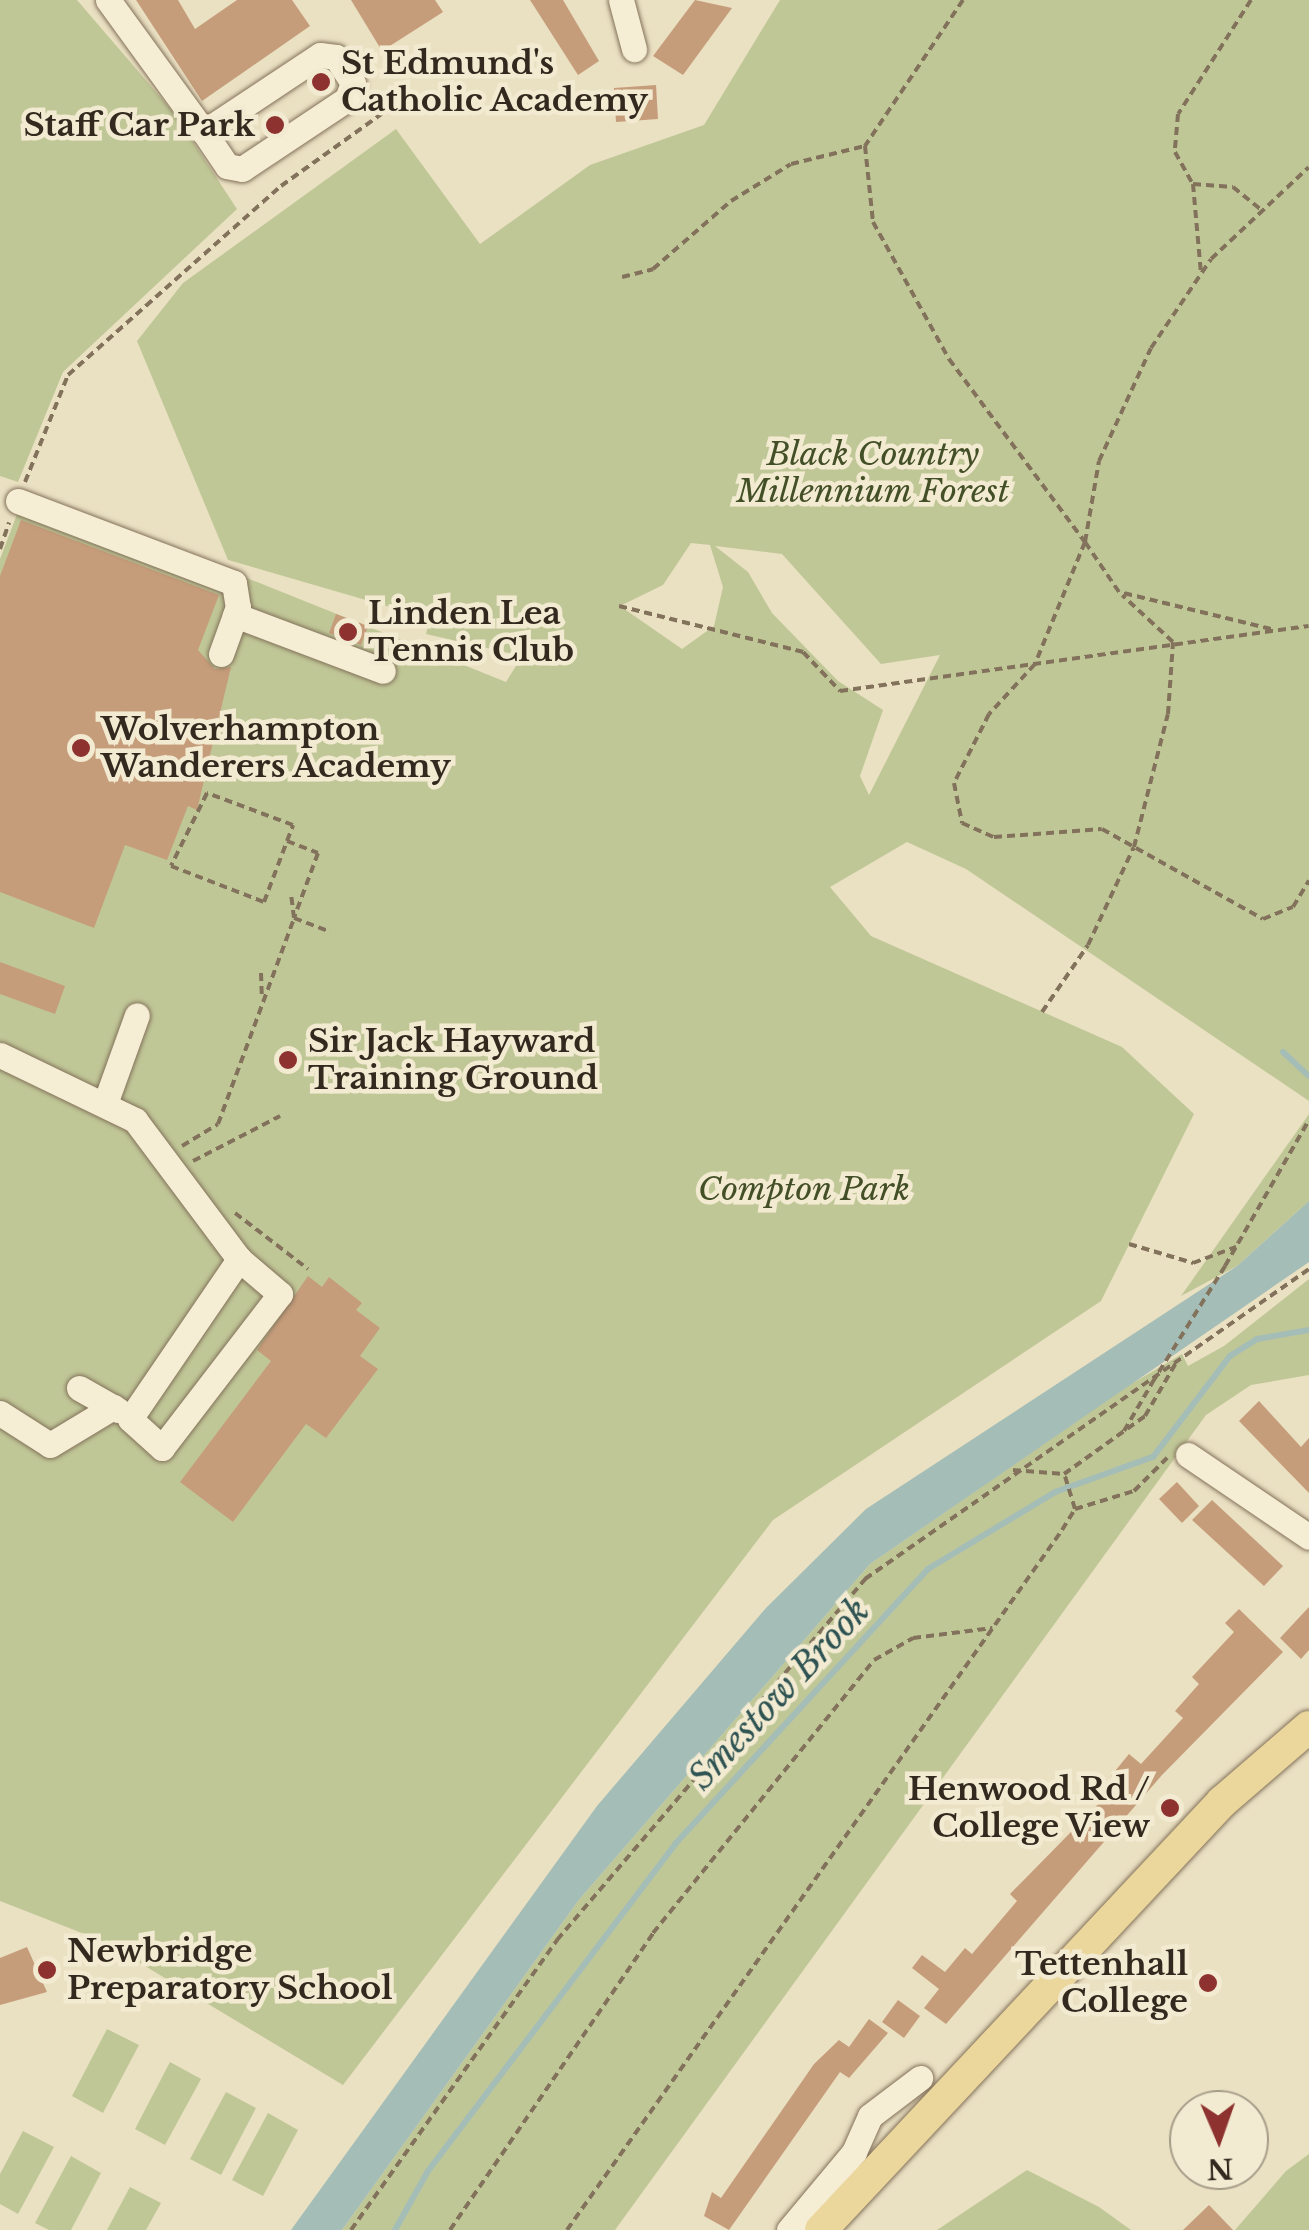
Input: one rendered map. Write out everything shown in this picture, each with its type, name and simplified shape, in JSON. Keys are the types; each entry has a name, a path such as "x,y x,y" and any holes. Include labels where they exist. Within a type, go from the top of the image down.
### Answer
{"main road":[{"path":"821,2230 1222,1802 1309,1727"}],"street":[{"path":"108,0 227,166 242,169 347,99 352,83 336,57 320,56 204,132"},
{"path":"633,4 634,49"},
{"path":"18,501 234,583 235,615 221,654"},
{"path":"235,615 383,671"},
{"path":"106,1100 137,1016"},
{"path":"0,1055 106,1100 144,1129 240,1259 278,1300 171,1447 132,1428 122,1412 79,1388"},
{"path":"0,1413 50,1444 122,1412 240,1259"},
{"path":"1188,1454 1309,1536"},
{"path":"789,2230 889,2095 920,2078"},
{"path":"889,2095 916,2128"}],"path":[{"path":"963,0 864,146 873,222 949,359 1119,592 1173,642"},
{"path":"1201,274 1193,184 1175,152 1178,114 1252,0"},
{"path":"0,549 68,374 281,186 383,113"},
{"path":"622,277 653,269 730,201 791,164 864,146"},
{"path":"1309,168 1201,274 1151,348 1099,462 1084,542 1035,664 989,714 954,783 962,823 994,837 1102,829 1263,918 1293,907 1309,880"},
{"path":"1193,184 1233,187 1262,210"},
{"path":"1119,592 1276,630"},
{"path":"619,606 803,652 840,692 1173,642 1309,626"},
{"path":"1042,1012 1088,945 1134,847 1168,714 1173,642"},
{"path":"207,793 293,825 287,842 264,902 171,866 207,793"},
{"path":"174,1152 218,1124 318,853 287,842"},
{"path":"291,892 294,918"},
{"path":"294,918 330,932"},
{"path":"261,973 262,1003"},
{"path":"184,1165 280,1116"},
{"path":"1121,1435 1309,1120"},
{"path":"232,1212 308,1268"},
{"path":"1129,1244 1193,1263 1236,1248"},
{"path":"351,2230 506,2007 707,1757 865,1578 1009,1470 1176,1363 1309,1268"},
{"path":"1009,1470 1064,1474 1121,1435 1158,1400 1176,1363"},
{"path":"567,2230 1075,1510 1134,1492 1162,1459 1188,1454"},
{"path":"1064,1474 1075,1510"},
{"path":"450,2230 653,1932 874,1660 913,1638 994,1628"}],"green space":[{"path":"0,0 77,0 174,113 237,209 63,372 18,482 0,476"},
{"path":"780,0 1309,0 1309,1101 966,869 907,842 830,887 871,936 1122,1047 1194,1114 1101,1301 773,1520 343,2085 105,1942 0,1901 0,559 19,509 95,517 506,682 522,656 426,634 433,606 390,607 228,560 137,341 183,283 396,129 480,244 590,165 704,125","holes":["691,543 710,545 723,587 714,626 682,649 620,606 663,585","715,546 782,554 881,664 940,655 869,795 860,776 883,710 838,681 772,613 748,572"]},
{"path":"1309,1114 1309,1201 1237,1266 1181,1296"},
{"path":"1309,1279 1309,1375 1251,1385 1206,1415 615,2230 342,2230 578,1901 870,1564 1126,1387 1182,1354 1188,1366 1224,1346"},
{"path":"107,2029 139,2045 103,2113 72,2096"},
{"path":"170,2062 201,2079 165,2145 135,2129"},
{"path":"226,2092 256,2108 221,2175 190,2159"},
{"path":"268,2113 298,2130 263,2196 232,2180"},
{"path":"23,2131 54,2147 18,2214 0,2204 0,2174"},
{"path":"1309,2154 1309,2230 1235,2230 1286,2171"},
{"path":"71,2156 101,2173 71,2230 49,2230 35,2223"},
{"path":"1027,2170 1099,2207 1131,2230 937,2230"},
{"path":"130,2187 161,2203 146,2230 107,2230"}],"water":[{"path":"1309,1201 1309,1262 870,1564 578,1901 342,2230 291,2230 597,1806 766,1608 866,1509 1237,1266"}],"building":[{"path":"136,0 178,0 195,29 237,0 292,0 310,26 202,101"},
{"path":"351,0 435,0 443,12 382,51"},
{"path":"530,0 563,0 599,61 578,75"},
{"path":"695,0 732,8 683,75 653,56"},
{"path":"656,85 658,119 616,122 614,88"},
{"name":"Wolverhampton Wanderers Academy","path":"21,520 219,595 198,650 215,669 231,667 197,810 188,806 167,860 125,845 94,928 0,892 0,576"},
{"name":"Linden Lea Tennis Club","path":"336,614 368,626 361,645 329,633"},
{"path":"0,962 65,986 55,1014 0,994"},
{"path":"308,1276 322,1287 329,1277 362,1303 356,1310 380,1328 360,1356 378,1369 326,1438 306,1424 233,1522 180,1482 271,1361 257,1350"},
{"path":"1259,1401 1301,1447 1309,1438 1309,1493 1239,1421"},
{"path":"1177,1482 1199,1506 1182,1523 1159,1499"},
{"path":"1212,1500 1283,1566 1264,1586 1192,1520"},
{"path":"1309,1607 1309,1650 1301,1659 1280,1638"},
{"path":"1239,1609 1283,1652 1162,1775 946,2024 924,2008 939,1989 912,1968 922,1955 945,1972 965,1948 972,1954 1017,1901 1010,1894 1119,1783 1111,1776 1129,1754 1141,1764 1183,1718 1175,1711 1199,1684 1192,1677 1234,1632 1225,1623"},
{"path":"27,1947 47,1992 0,2005 0,1958"},
{"path":"898,2000 920,2016 904,2038 882,2022"},
{"path":"869,2019 888,2033 849,2078 840,2072 729,2230 704,2216 712,2192 721,2198 814,2064 839,2040 849,2047"},
{"path":"1209,2205 1233,2230 1183,2230"}],"waterway":[{"path":"1283,1052 1309,1076"},
{"name":"Smestow Brook","path":"395,2230 428,2171 676,1843 928,1569 1055,1492 1153,1457 1230,1356 1257,1339 1309,1330"}],"place":[{"name":"St Edmund's Catholic Academy","path":"321,82"},
{"name":"Staff Car Park","path":"275,125"},
{"name":"Linden Lea Tennis Club","path":"348,632"},
{"name":"Wolverhampton Wanderers Academy","path":"81,748"},
{"name":"Sir Jack Hayward Training Ground","path":"288,1060"},
{"name":"Henwood Rd / College View","path":"1170,1808"},
{"name":"Newbridge Preparatory School","path":"47,1970"},
{"name":"Tettenhall College","path":"1208,1983"}],"park label":[{"name":"Black Country Millennium Forest","path":"873,474"},
{"name":"Compton Park","path":"804,1189"}]}
